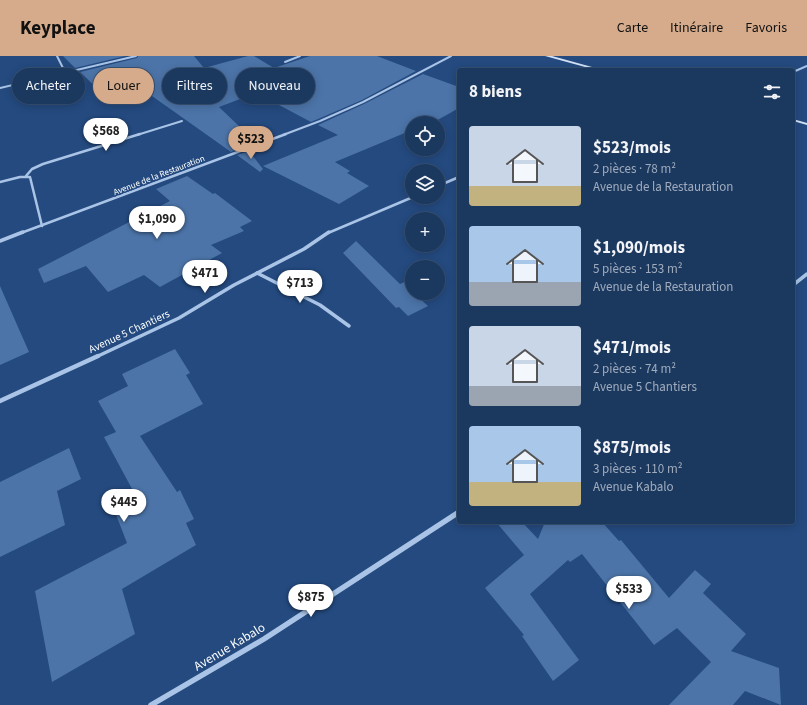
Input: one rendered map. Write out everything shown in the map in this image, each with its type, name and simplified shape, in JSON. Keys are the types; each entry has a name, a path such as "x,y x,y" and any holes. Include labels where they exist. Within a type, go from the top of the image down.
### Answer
{"street":[{"path":"57,56 62,68"},
{"path":"82,68 136,56"},
{"path":"285,62 300,56"},
{"name":"Avenue de la Restauration","path":"0,240 42,226 320,121 363,102 451,56"},
{"path":"547,56 593,68"},
{"path":"795,71 807,66"},
{"path":"0,88 12,85"},
{"path":"0,182 26,176 32,168 43,164 182,121"},
{"path":"795,121 807,124"},
{"path":"26,176 29,176 31,180 42,226"},
{"path":"445,183 457,177"},
{"name":"Avenue 5 Chantiers","path":"0,400 179,318 257,273 304,249 331,231 405,201"},
{"path":"257,273 320,305 349,326"},
{"path":"795,283 807,274"},
{"name":"Avenue Kabalo","path":"151,705 264,638 457,513"}],"building":[{"path":"63,56 125,56 75,68"},
{"path":"138,56 194,56 204,68 162,68 162,103 154,97 154,68 96,68 137,58"},
{"path":"248,56 254,56 274,68 235,68 235,101 227,104 227,68 204,68"},
{"path":"310,56 377,56 416,71 362,100 311,122 278,104 315,104 315,68 274,68"},
{"path":"93,69 93,84 85,77 85,71"},
{"path":"423,74 457,86 457,109 445,116 405,116 405,133 335,162 350,171 347,173 369,186 339,204 263,166 338,135 318,125 364,104"},
{"path":"163,104 227,104 219,107 241,128 234,130 246,146 231,152"},
{"path":"249,151 263,169 260,172 237,155"},
{"path":"187,176 213,194 215,193 252,221 240,227 244,231 211,245 222,253 160,287 144,275 108,292 86,266 44,283 38,269 170,201 156,189"},
{"path":"356,241 400,284 405,282 405,300 421,300 428,306 408,316 399,307 396,308 343,253"},
{"path":"0,286 29,352 0,365"},
{"path":"175,349 190,373 186,375 203,404 140,436 177,492 180,490 194,519 186,523 196,545 122,589 135,634 52,682 35,591 127,543 115,512 138,500 104,437 116,432 98,401 128,386 122,374"},
{"path":"69,448 81,479 57,491 65,525 0,557 0,482"},
{"path":"498,524 524,524 538,539 544,524 604,524 619,541 621,540 669,598 695,570 711,584 703,593 746,634 731,651 779,668 781,705 745,691 733,705 669,705 711,662 677,628 654,645 582,554 570,562 568,560 530,594 579,660 553,681 522,636 524,635 485,588 524,555"}]}
